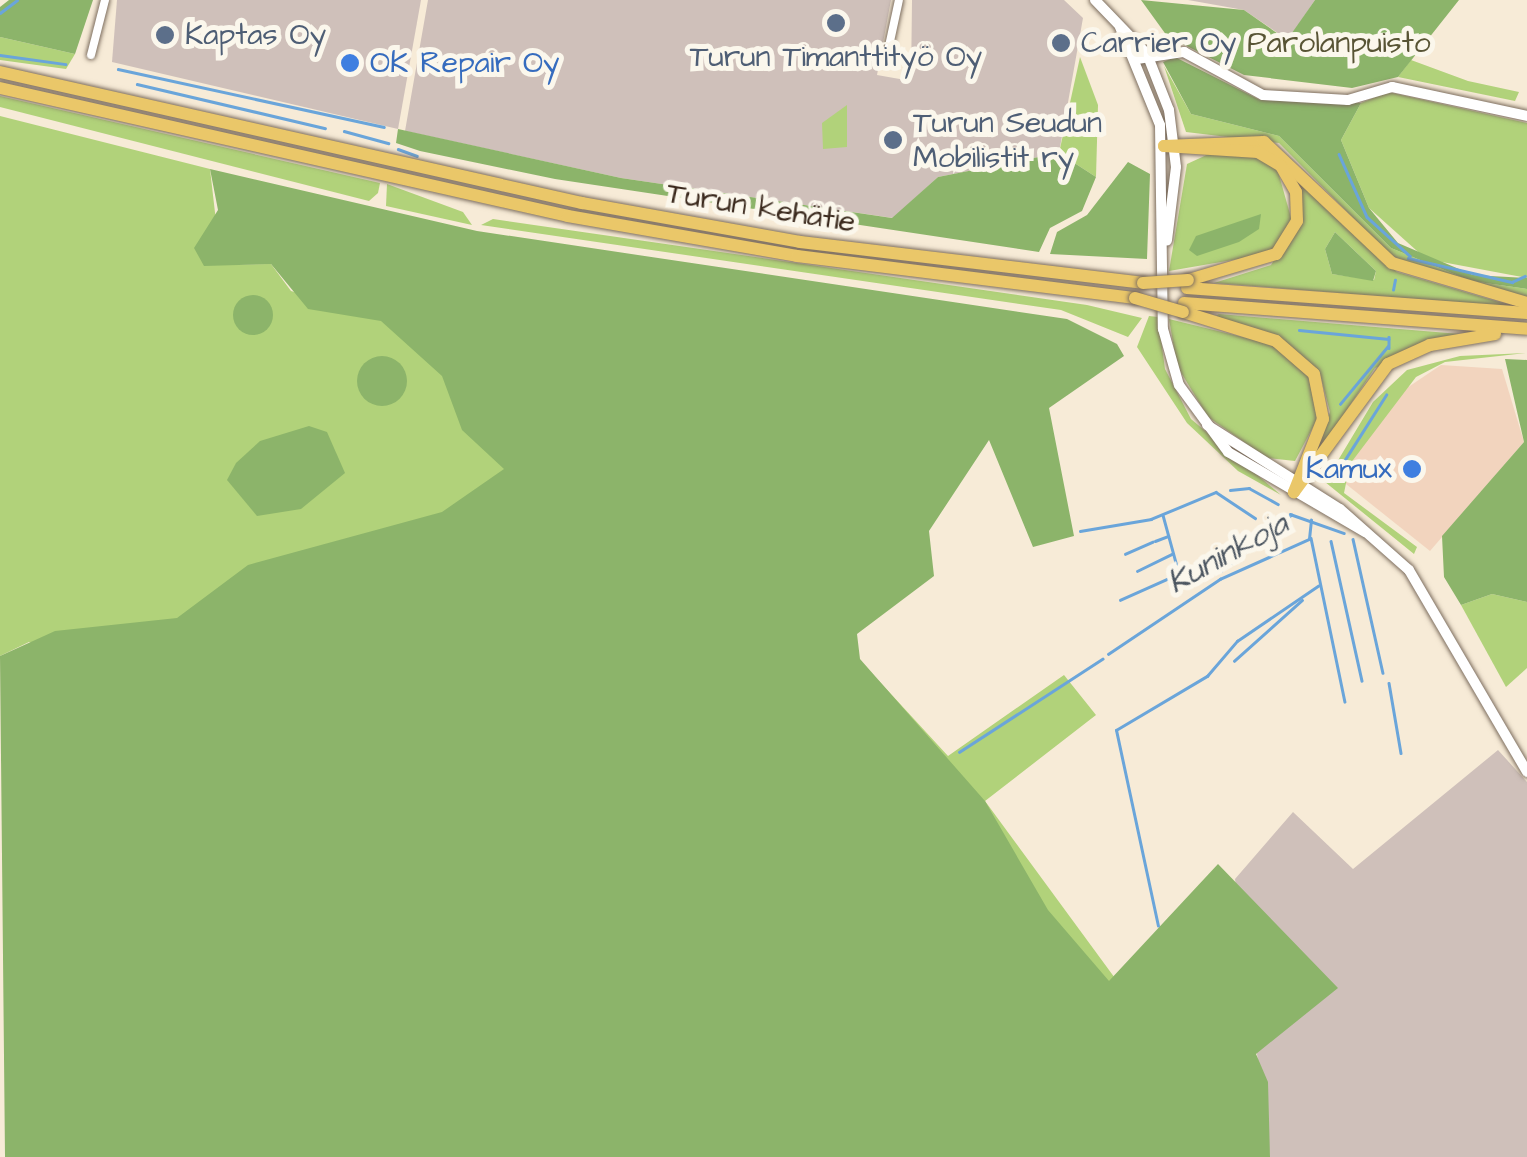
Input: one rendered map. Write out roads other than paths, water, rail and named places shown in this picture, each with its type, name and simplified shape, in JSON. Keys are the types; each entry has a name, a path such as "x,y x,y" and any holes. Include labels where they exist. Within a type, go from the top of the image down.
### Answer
{"highway":[{"name":"Turun kehätie","path":"0,72 601,206 1136,283 1187,284"},
{"name":"Turun kehätie","path":"0,88 586,219 1184,308"},
{"path":"1171,146 1264,142 1392,263 1527,303"},
{"path":"1171,146 1258,152 1287,173 1297,202 1290,238 1269,260 1187,284"},
{"path":"1187,284 1527,313"},
{"path":"1184,308 1527,330"},
{"path":"1184,308 1276,341 1314,374 1324,419 1297,485"},
{"path":"1297,485 1353,401 1388,364 1430,344 1527,330"}],"street":[{"path":"92,55 105,0"},
{"path":"886,60 899,0"},
{"path":"1095,0 1142,56 1171,146 1165,251 1168,354 1202,422 1228,452 1297,485 1365,532 1434,601 1527,772"},
{"path":"1142,56 1184,52 1263,95 1348,100 1392,87 1527,116"}],"waterway":[{"path":"0,13 17,0"},
{"path":"0,55 65,64"},
{"path":"118,69 384,127"},
{"path":"137,84 325,128"},
{"path":"344,131 388,143"},
{"path":"398,149 417,156"},
{"path":"1339,154 1367,217 1410,256"},
{"name":"Kuninkoja","path":"1408,258 1512,282 1525,276"},
{"name":"Kuninkoja","path":"1393,290 1395,280"},
{"path":"1299,330 1389,339"},
{"name":"Kuninkoja","path":"1389,337 1389,348"},
{"path":"1340,404 1388,346"},
{"name":"Kuninkoja","path":"1332,480 1386,395"},
{"path":"1230,490 1249,488 1278,504"},
{"path":"1080,531 1151,519 1216,492 1255,518"},
{"path":"1290,514 1344,533"},
{"path":"1163,515 1181,581"},
{"path":"1221,571 1291,515"},
{"name":"Kuninkoja","path":"1108,654 1220,579 1309,539 1311,520"},
{"path":"1155,541 1168,536"},
{"path":"1311,538 1345,702"},
{"path":"1353,539 1383,673"},
{"path":"1331,541 1362,681"},
{"path":"1125,554 1152,542"},
{"path":"1137,571 1172,554"},
{"path":"1120,600 1178,574"},
{"path":"1158,926 1116,730 1207,676 1237,641 1318,586"},
{"path":"1234,661 1302,600"},
{"name":"Kuninkoja","path":"959,752 1102,659"},
{"path":"1389,683 1401,753"}],"place":[{"name":"Turun Timanttityö Oy","path":"836,23"},
{"name":"Kaptas Oy","path":"165,35"},
{"name":"Carrier Oy","path":"1061,43"},
{"name":"OK Repair Oy","path":"350,63"},
{"name":"Turun Seudun Mobilistit ry","path":"893,140"},
{"name":"Kamux","path":"1412,469"}],"park label":[{"name":"Parolanpuisto","path":"1339,43"}]}
